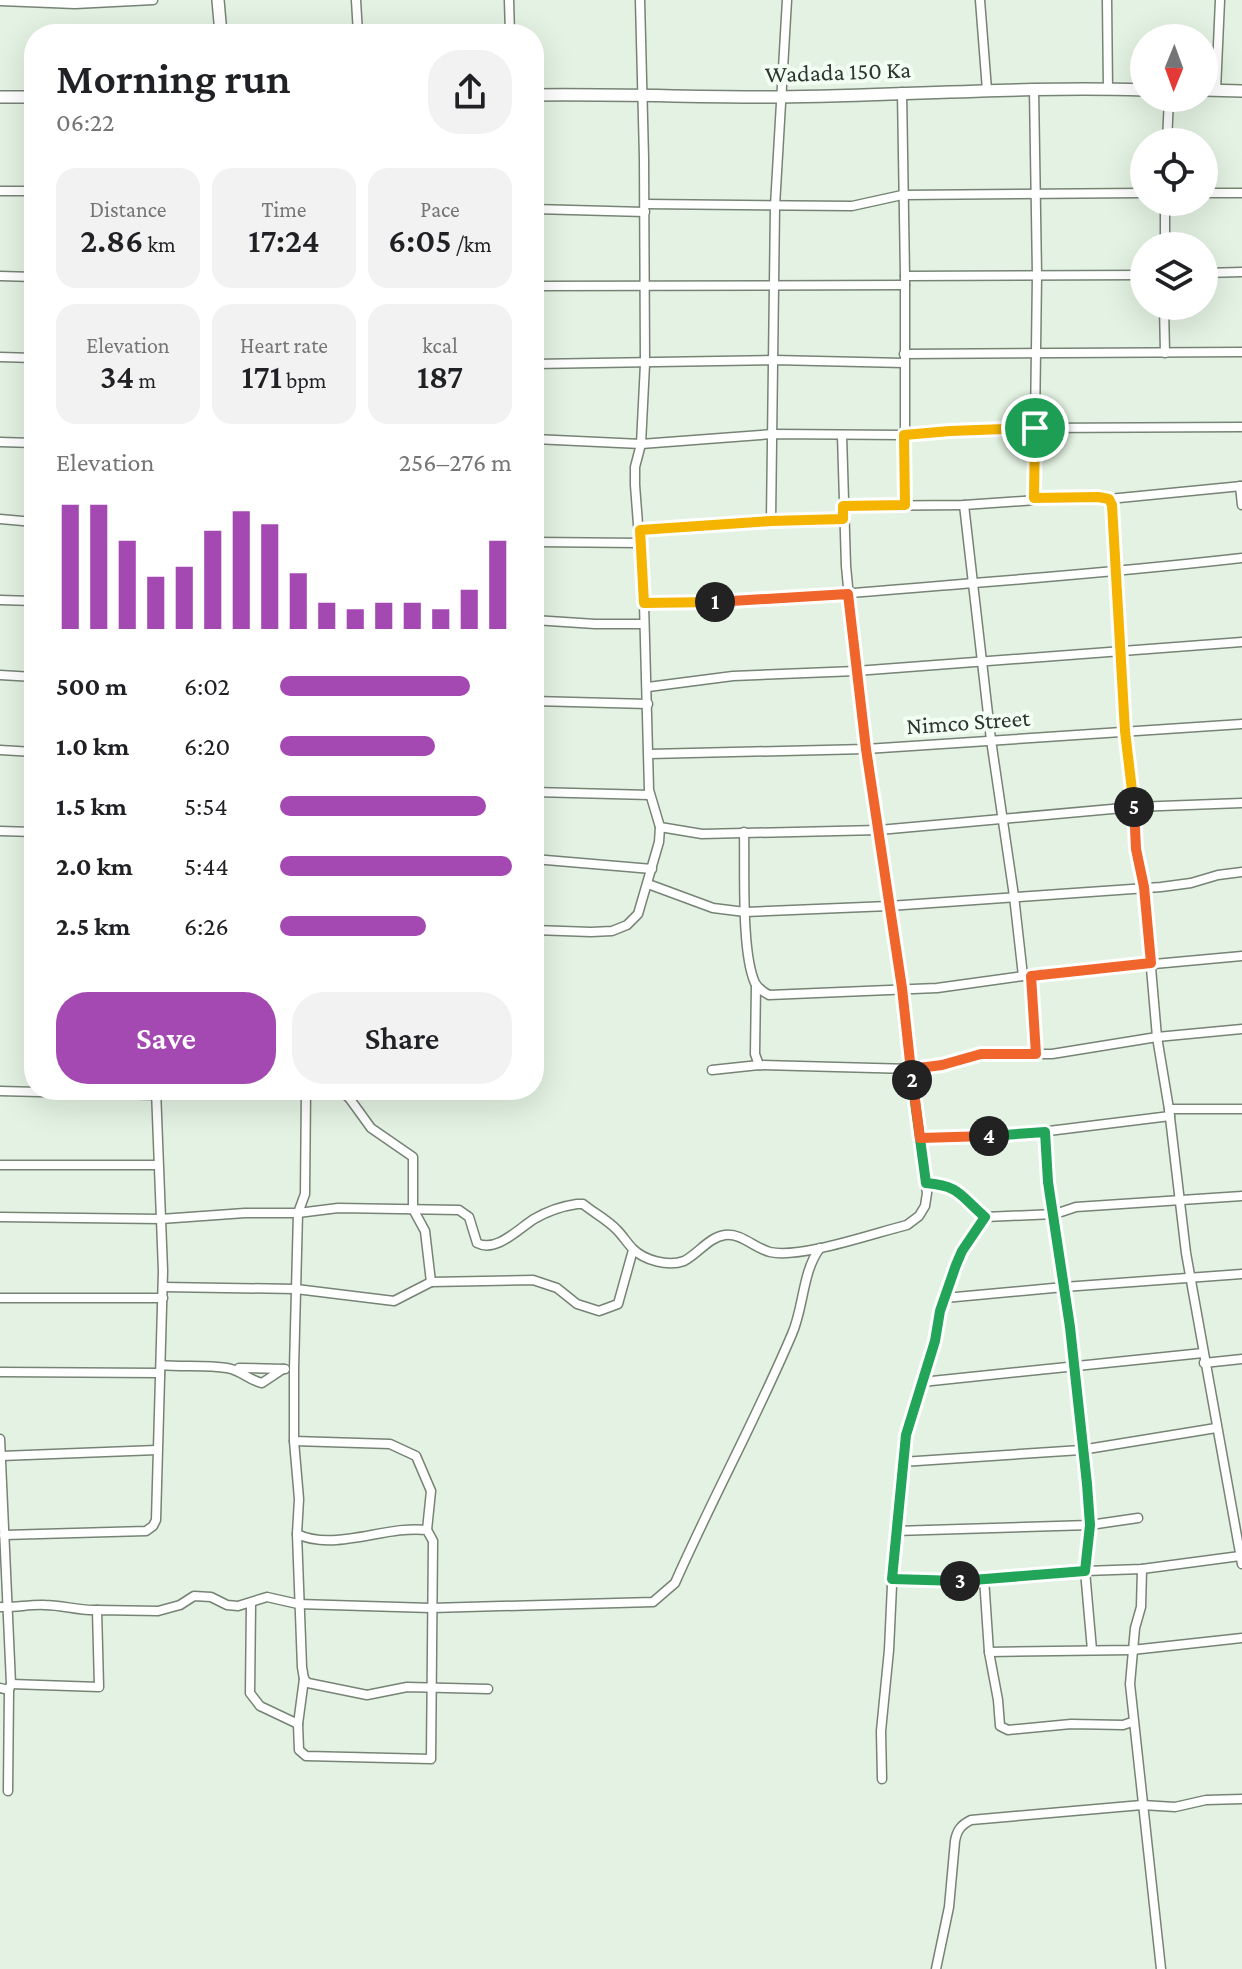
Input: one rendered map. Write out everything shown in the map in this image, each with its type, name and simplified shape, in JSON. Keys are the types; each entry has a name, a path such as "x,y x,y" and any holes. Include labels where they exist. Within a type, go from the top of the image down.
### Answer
{"street":[{"path":"0,1 153,0"},
{"path":"218,0 220,24"},
{"path":"356,0 357,24"},
{"path":"509,0 510,24"},
{"path":"544,930 612,931 627,925 638,914 659,842 660,827 650,795 644,603 635,485 635,467 641,444 645,364 640,0"},
{"path":"771,521 775,206 787,0"},
{"path":"980,0 987,90"},
{"path":"1107,0 1108,89"},
{"path":"1217,24 1220,0"},
{"path":"1034,89 1037,355 1033,496 1036,500"},
{"name":"Wadada 150 Ka","path":"544,95 642,93 780,97 1034,89 1130,90"},
{"path":"1218,90 1242,91"},
{"path":"902,92 905,505"},
{"path":"0,97 24,97"},
{"path":"0,191 24,191"},
{"path":"544,209 852,206 902,195 1130,193"},
{"path":"1218,193 1242,193"},
{"path":"1218,273 1242,272"},
{"path":"544,286 773,285 1037,275 1130,275"},
{"path":"0,276 24,277"},
{"path":"1164,320 1165,353"},
{"path":"544,364 1242,352"},
{"path":"0,357 24,358"},
{"path":"544,439 641,444 773,434 904,435 1035,428 1242,427"},
{"path":"0,1217 161,1219 298,1213 338,1208 459,1210 469,1217 477,1243 489,1246 536,1218 567,1205 583,1204 617,1229 633,1250 644,1258 679,1263 727,1234 770,1252 820,1248 907,1225 919,1216 925,1206 926,1183 902,988 856,671 843,519 842,435"},
{"path":"0,442 24,443"},
{"path":"843,506 1109,499 1241,486 1242,505"},
{"path":"892,1579 955,1581 1241,1560 1190,1278 1170,1113 1157,1037 1144,887 1136,849 1125,731 1112,505 1109,499"},
{"path":"964,505 991,740 1036,1054"},
{"path":"0,519 24,521"},
{"path":"640,530 843,519"},
{"path":"544,542 641,543"},
{"path":"644,603 733,602 848,594 1242,558"},
{"path":"0,600 24,601"},
{"path":"544,621 644,624"},
{"path":"648,687 733,676 856,671 1242,642"},
{"path":"0,675 24,676"},
{"path":"544,701 648,704"},
{"name":"Nimco Street","path":"649,754 866,749 1242,724"},
{"path":"0,750 24,751"},
{"path":"544,792 650,795"},
{"path":"660,827 702,834 879,830 1134,807 1242,803"},
{"path":"0,831 24,832"},
{"path":"744,832 745,912 750,968 756,985 755,1054 759,1065"},
{"path":"544,860 652,869"},
{"path":"648,884 713,908 745,912 889,906 1144,887 1191,883 1242,872"},
{"path":"756,985 762,992 778,995 951,986 1242,956"},
{"path":"712,1070 759,1065 911,1069 942,1065 981,1054 1036,1054 1242,1029"},
{"path":"0,1091 24,1091"},
{"path":"4,1535 149,1530 156,1520 163,1298 156,1100"},
{"path":"294,1441 390,1444 416,1456 431,1491 427,1530 433,1541 431,1759 306,1756 299,1750 298,1724 304,1679 298,1604 299,1488 294,1441 294,1369 298,1213 305,1194 306,1100"},
{"path":"351,1100 371,1128 413,1157 413,1209 425,1231 431,1282"},
{"path":"920,1138 1045,1132 1170,1113 1242,1109"},
{"path":"1045,1132 1048,1182 1055,1214 1074,1366 1090,1525 1085,1571 1092,1650"},
{"path":"0,1165 158,1165"},
{"path":"926,1183 956,1189 985,1217 1055,1214 1076,1207 1242,1196"},
{"path":"882,1779 881,1731 895,1531 906,1435 945,1298 962,1251 985,1217"},
{"path":"4,1607 46,1605 66,1606 79,1611 158,1611 180,1605 194,1596 211,1597 227,1605 251,1604 267,1597 298,1604 431,1608 653,1602 675,1583 718,1488 775,1375 795,1327 813,1259 820,1248"},
{"path":"163,1287 296,1289 394,1301 431,1282 533,1280 557,1288 577,1304 599,1311 618,1304 633,1250"},
{"path":"945,1298 1242,1274"},
{"path":"0,1298 163,1298"},
{"path":"922,1382 1074,1366 1204,1358 1242,1359"},
{"path":"228,1368 242,1373 249,1380 262,1383 283,1369"},
{"path":"0,1372 294,1369"},
{"path":"902,1462 1081,1450 1216,1428"},
{"path":"0,1443 8,1791"},
{"path":"1,1456 157,1450"},
{"path":"1230,1504 1242,1503"},
{"path":"895,1531 1090,1525 1138,1518"},
{"path":"297,1534 312,1541 327,1541 406,1527 427,1530"},
{"path":"1142,1569 1141,1607 1132,1650 1130,1684 1161,1969"},
{"path":"984,1578 989,1652 1000,1726 1008,1730 1071,1724 1123,1725 1132,1722"},
{"path":"251,1604 250,1693 260,1706 298,1724"},
{"path":"7,1688 99,1687 97,1610"},
{"path":"989,1652 1132,1650 1242,1638"},
{"path":"304,1679 308,1683 367,1695 407,1687 488,1689"},
{"path":"936,1969 949,1907 957,1833 963,1824 971,1820 1142,1805 1175,1807 1206,1800 1242,1799"}],"route":[{"path":"1035,428 1033,496 1036,500 1098,497 1109,499 1112,505 1125,731 1151,963 1031,976 1036,1054 981,1054 929,1068 911,1069 920,1138 1045,1132 1048,1182 1070,1327 1087,1484 1090,1525 1085,1571 955,1581 892,1579 906,1435 956,1265 985,1217 956,1189 926,1183 919,1143 902,988 866,749 848,594 733,602 644,603 640,530 843,519 843,506 905,505 904,435 1035,428"}]}
